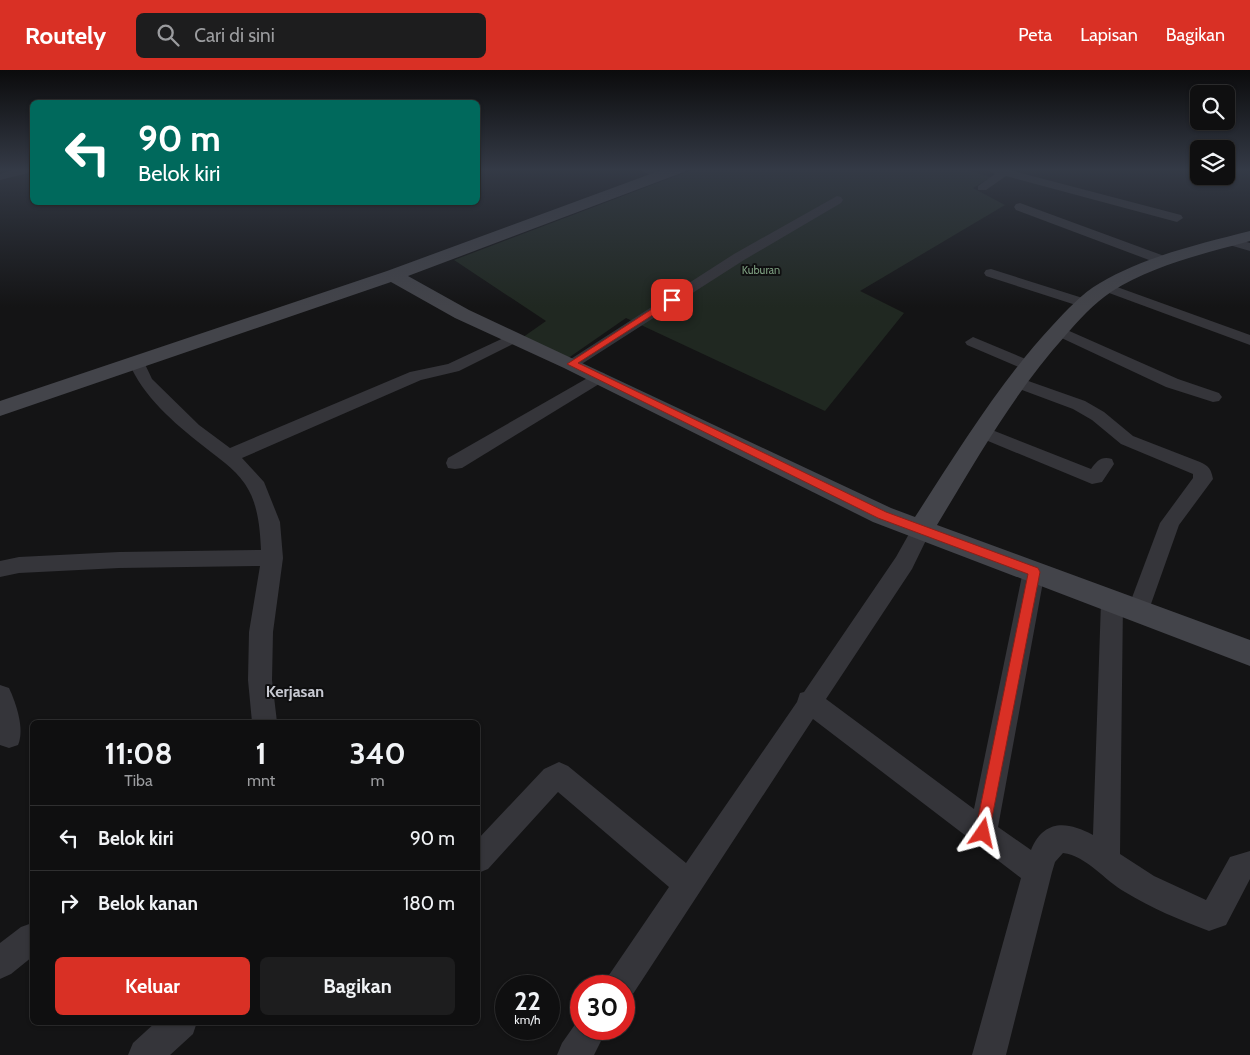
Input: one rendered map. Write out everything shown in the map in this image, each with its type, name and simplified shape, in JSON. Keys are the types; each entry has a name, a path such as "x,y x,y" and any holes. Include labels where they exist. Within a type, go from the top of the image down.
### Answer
{"street":[{"path":"0,409 393,275 558,215"},
{"path":"571,364 739,257 811,215"},
{"path":"1041,215 1162,260"},
{"path":"1166,215 1177,218"},
{"path":"627,975 809,701 904,563 921,530 982,432 1023,374 1058,331 1084,303 1106,287 1162,260 1244,241"},
{"path":"991,273 1084,303"},
{"path":"393,275 462,314 571,364 882,515 1250,653"},
{"path":"1106,287 1250,340"},
{"path":"1058,331 1172,383 1213,397"},
{"path":"229,456 416,376 453,368 514,338"},
{"path":"973,342 1061,397 1100,417 1114,433 1128,441 1202,471 1203,479 1170,523 1138,612"},
{"path":"137,363 145,381 157,394 193,429 229,456 254,482 270,522 272,558 261,632 260,680 265,720"},
{"path":"455,463 598,377"},
{"path":"982,432 1095,477 1105,464"},
{"path":"0,569 19,565 120,560 272,558"},
{"path":"983,833 1034,572"},
{"path":"1106,861 1112,602"},
{"path":"0,696 9,736"},
{"path":"809,701 1037,872"},
{"path":"480,857 553,778 559,776 688,884"},
{"path":"989,1055 1037,872 1044,853 1058,838 1069,838 1134,881 1209,916 1215,914 1240,867 1250,865"},
{"path":"0,963 30,940"},
{"path":"145,1055 178,1025"},
{"path":"574,1055 584,1040"}],"green space":[{"name":"Kuburan","path":"573,215 988,215 860,291 904,313 825,411 626,318 564,361 519,340 546,321 454,260"}],"district":[{"name":"Kerjasan","path":"295,691"}],"route":[{"path":"672,300 571,364 728,442 882,515 1034,572 983,833"}]}
